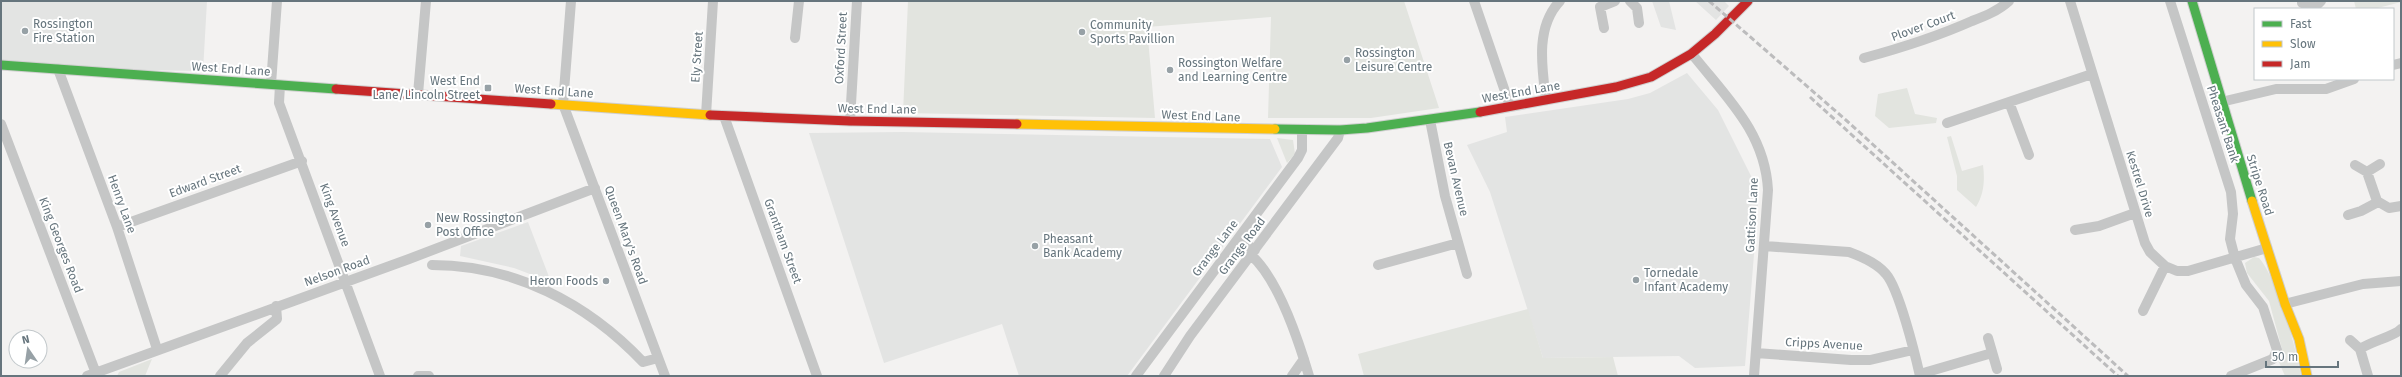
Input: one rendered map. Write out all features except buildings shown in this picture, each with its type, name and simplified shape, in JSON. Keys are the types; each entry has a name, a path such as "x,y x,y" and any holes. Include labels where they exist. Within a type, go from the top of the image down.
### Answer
{"street":[{"name":"King Avenue","path":"277,1 275,85 279,103 302,161 380,376"},
{"path":"418,94 426,1"},
{"path":"564,104 571,1"},
{"name":"Ely Street","path":"706,115 713,1"},
{"path":"795,38 799,1"},
{"name":"Oxford Street","path":"850,121 857,1"},
{"path":"1474,1 1510,106"},
{"path":"1604,28 1597,4 1615,1"},
{"path":"1630,1 1637,8 1639,23"},
{"name":"West End Lane","path":"1,65 724,116 850,121 1302,131 1340,130 1370,128 1430,120 1546,100 1651,78 1692,54 1730,20 1748,1"},
{"name":"Plover Court","path":"1864,58 1910,46 1940,35 1995,11 2010,1"},
{"name":"Kestrel Drive","path":"2070,1 2135,213 2150,252 2165,266 2177,271 2188,271 2267,248"},
{"name":"Pheasant Bank","path":"2170,1 2231,192 2233,214 2230,239 2235,258 2246,285 2263,307 2277,350 2273,359 2231,376"},
{"name":"Stripe Road","path":"2192,1 2221,102 2267,248 2285,304 2299,339 2307,376"},
{"path":"1546,100 1541,58 1543,36 1555,3"},
{"path":"2302,3 2319,5"},
{"name":"Gattison Lane","path":"1692,54 1749,125 1762,153 1767,170 1768,190 1754,376"},
{"name":"Henry Lane","path":"58,69 117,227 157,349"},
{"path":"1947,124 2092,74"},
{"path":"2221,102 2264,91 2315,90 2340,81"},
{"path":"2009,102 2028,155"},
{"name":"Queen Mary's Road","path":"564,104 665,376"},
{"name":"Grantham Street","path":"724,116 817,376"},
{"name":"Bevan Avenue","path":"1430,120 1445,196 1467,274"},
{"name":"King Georges Road","path":"1,124 93,375"},
{"name":"Grange Road","path":"1164,376 1190,336 1338,138 1340,130"},
{"name":"Grange Lane","path":"1136,376 1298,158 1302,150 1302,131"},
{"name":"Edward Street","path":"117,227 302,161"},
{"path":"2367,172 2380,164"},
{"path":"2355,165 2367,172 2378,202 2389,208 2401,206"},
{"name":"Nelson Road","path":"93,375 157,349 595,188"},
{"path":"2348,215 2361,211 2378,202"},
{"path":"2075,230 2099,226 2135,213"},
{"path":"1238,239 1253,252 1282,304 1304,359 1309,376"},
{"path":"1378,265 1458,243"},
{"path":"1764,246 1849,252 1873,262 1891,280 1920,375 1992,353"},
{"path":"432,265 463,266 486,270 540,287 590,316 618,338 643,362 658,358"},
{"path":"2143,311 2165,266"},
{"path":"2285,304 2363,284 2401,281"},
{"path":"220,376 247,342 277,318 278,315 276,306"},
{"path":"2360,349 2370,341 2393,334 2401,328"},
{"path":"1988,338 1997,369"},
{"path":"2350,340 2360,349 2368,376"},
{"name":"Cripps Avenue","path":"1756,353 1870,360 1913,350"},
{"path":"1292,376 1304,359"},
{"path":"418,376 429,376"}],"shaded area":[{"path":"1,1 207,1 203,71 1,68"},
{"path":"908,1 1404,1 1439,108 1371,118 1268,118 1271,17 1147,27 1155,118 903,113"},
{"path":"1652,1 1669,1 1676,30 1661,27"},
{"path":"1695,1 1724,1 1729,6 1716,20"},
{"path":"2354,1 2401,1 2378,8 2356,8"},
{"path":"1687,73 1718,110 1759,192 1745,366 1695,368 1679,356 1543,358 1490,192 1467,145 1507,132 1505,117 1628,99 1650,93"},
{"path":"1907,88 1915,114 1937,118 1936,123 1889,128 1875,116 1878,94"},
{"name":"Pheasant Bank Academy","path":"903,132 1270,139 1282,167 1127,376 1019,376 1002,324 884,363 809,133"},
{"path":"1951,136 1962,171 1983,165 1983,187 1981,197 1976,207 1957,190 1957,176 1947,137"},
{"path":"1277,138 1293,140 1295,154 1287,163"},
{"path":"528,222 551,282 514,268 460,256 461,246"},
{"path":"2254,257 2259,258 2266,268 2279,297 2295,349 2301,376 2285,376 2278,360 2282,349 2269,301 2247,273 2245,263"},
{"path":"1528,309 1543,358 1613,357 1618,376 1364,376 1358,354"},
{"path":"152,359 145,376 117,376 119,372"}],"railway":[{"path":"1709,1 1847,121 2128,376"},
{"path":"1810,97 2118,376"}],"traffic: fast":[{"path":"2192,1 2252,201"},
{"path":"1,65 336,89"},
{"path":"1275,129 1340,130 1367,128 1480,112"}],"traffic: slow":[{"path":"551,104 710,115"},
{"path":"1017,124 1275,129"},
{"path":"2252,201 2285,304 2299,339 2307,376"}],"traffic: jam":[{"path":"1480,112 1616,87 1651,77 1691,54 1715,34 1748,1"},
{"path":"336,89 551,104"},
{"path":"710,115 850,121 1017,124"}],"place":[{"name":"Rossington Fire Station","path":"25,31"},
{"name":"Community Sports Pavillion","path":"1082,32"},
{"name":"Rossington Leisure Centre","path":"1347,60"},
{"name":"Rossington Welfare and Learning Centre","path":"1170,70"},
{"name":"West End Lane/Lincoln Street","path":"488,88"},
{"name":"New Rossington Post Office","path":"428,225"},
{"name":"Pheasant Bank Academy","path":"1035,246"},
{"name":"Tornedale Infant Academy","path":"1636,280"},
{"name":"Heron Foods","path":"606,281"}]}
